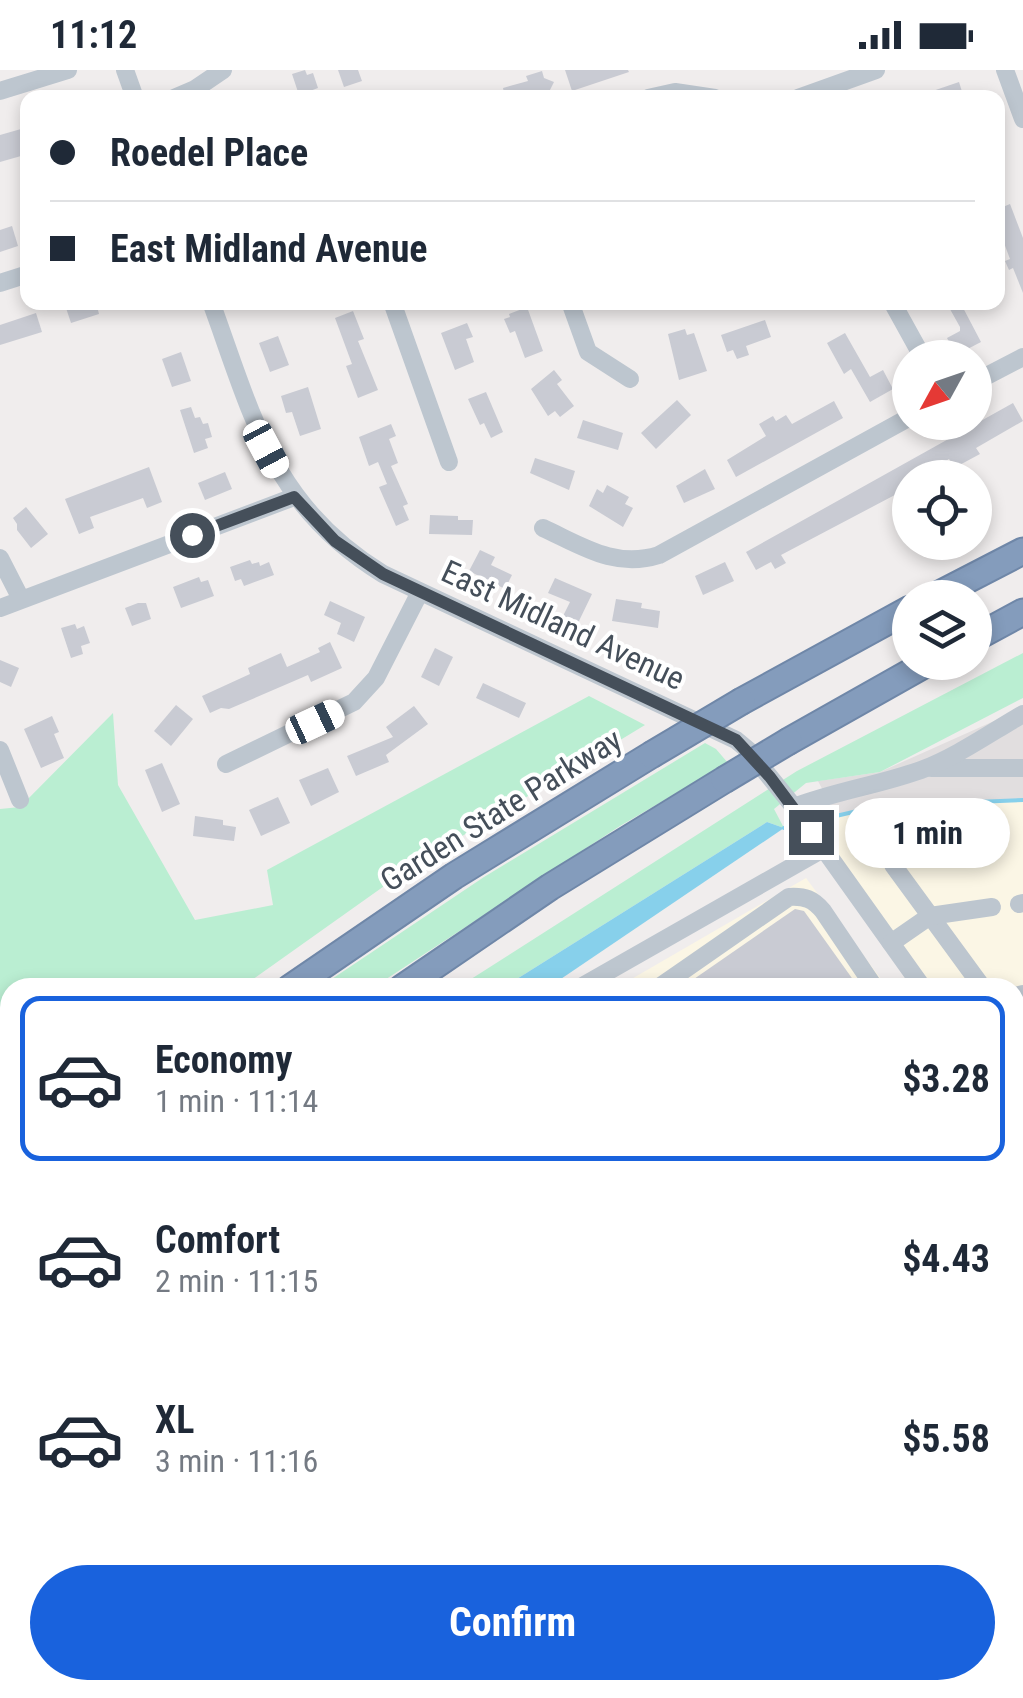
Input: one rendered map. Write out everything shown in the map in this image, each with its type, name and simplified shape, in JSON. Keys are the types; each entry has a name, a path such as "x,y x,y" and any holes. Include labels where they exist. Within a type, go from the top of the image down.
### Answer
{"highway":[{"path":"967,580 1023,551"},
{"path":"992,629 1023,612"},
{"name":"Garden State Parkway","path":"305,978 454,876 651,754 892,618"},
{"path":"417,978 550,887 898,680"}],"street":[{"path":"0,91 68,70"},
{"path":"193,90 223,70"},
{"path":"820,90 876,70"},
{"path":"1006,70 1023,119"},
{"name":"East Midland Avenue","path":"214,310 260,437 294,497 318,524 358,559 420,592 736,740 799,803 811,832 916,978"},
{"path":"395,310 449,462"},
{"path":"573,310 588,352 630,378"},
{"path":"896,310 913,340"},
{"path":"992,373 1023,356"},
{"path":"543,528 604,556 644,560 892,427"},
{"path":"0,608 294,497"},
{"path":"0,558 21,599"},
{"path":"226,764 354,702 376,678 420,592"},
{"path":"799,803 832,792 880,784 926,768 1023,714"},
{"path":"0,750 20,800"},
{"path":"926,768 1023,768"},
{"path":"597,978 824,849"},
{"path":"894,865 976,978"},
{"path":"673,978 790,898 803,896 823,910 868,978"},
{"path":"891,942 930,916 992,907"}],"shaded area":[{"path":"1023,708 1023,799 879,806 836,815 818,781 880,772"},
{"path":"1023,799 1023,978 916,978 811,832 836,815 879,806"},
{"path":"806,878 880,978 633,978"}],"green space":[{"path":"1023,653 1023,698 880,772 806,783 774,809 784,828 767,822 518,978 473,978 797,771 971,680 992,680 992,669"},
{"path":"589,696 645,725 411,867 255,978 0,978 0,809 20,807 113,713 118,785 195,920 273,905 267,870"},
{"path":"705,743 728,763 620,826 388,978 333,978 484,877"}],"water":[{"path":"767,822 784,828 562,978 518,978"}],"building":[{"path":"305,70 307,75 313,73 318,88 297,90 292,74"},
{"path":"338,70 358,70 362,81 344,87"},
{"path":"565,70 629,72 575,90"},
{"path":"542,71 544,78 554,82 550,90 503,90 528,81 526,76"},
{"path":"959,82 962,90 936,90"},
{"path":"20,129 20,156 0,162 0,135"},
{"path":"1010,204 1023,238 1023,293 1013,268 1009,270 1005,261 1010,259 1005,246 1005,206"},
{"path":"12,226 18,246 0,252 0,230"},
{"path":"67,310 98,310 99,314 71,323"},
{"path":"528,310 543,351 525,358 515,331 510,333 504,319"},
{"path":"950,310 964,310 980,340 948,340 960,331"},
{"path":"353,311 364,339 358,341 378,390 358,398 346,366 352,364 335,318"},
{"path":"36,313 42,332 0,345 0,325"},
{"path":"765,320 771,337 746,346 749,355 737,359 733,350 727,352 721,335"},
{"path":"467,323 473,337 466,339 474,362 455,370 441,333"},
{"path":"685,329 687,335 694,333 707,371 679,380 668,334"},
{"path":"845,333 870,377 883,370 892,390 870,402 851,369 844,374 827,343"},
{"path":"278,336 289,365 270,372 259,343"},
{"path":"181,352 191,381 172,387 162,359"},
{"path":"554,370 562,380 557,384 574,406 560,417 555,411 548,416 531,389"},
{"path":"308,387 321,429 300,436 292,412 286,413 281,396"},
{"path":"486,392 503,432 491,438 468,399"},
{"path":"677,400 691,415 656,449 641,433"},
{"path":"834,401 843,418 736,477 727,460 766,436 759,424 773,416 776,421 786,415 792,424"},
{"path":"1013,403 1023,421 992,439 992,415"},
{"path":"191,407 195,418 208,423 212,437 205,439 208,448 194,453 180,410"},
{"path":"583,420 623,433 618,450 577,438"},
{"path":"391,424 396,436 389,439 398,463 391,466 408,504 403,506 409,520 396,526 379,487 387,484 378,462 369,466 359,437"},
{"path":"947,440 990,440 976,448 980,454 969,460 911,460"},
{"path":"535,458 575,471 569,490 530,473"},
{"path":"149,467 162,502 147,508 143,498 90,517 94,528 79,534 65,499"},
{"path":"705,469 715,489 684,503 676,486"},
{"path":"892,471 892,496 781,555 786,563 775,569 771,562 756,570 746,552"},
{"path":"225,472 232,489 205,500 198,483"},
{"path":"607,485 629,497 625,504 633,508 623,527 589,506 597,489 603,493"},
{"path":"26,507 48,534 31,548 13,518"},
{"path":"430,515 473,520 472,535 429,534"},
{"path":"480,550 495,557 491,565 512,575 505,589 469,571"},
{"path":"250,560 260,566 269,562 274,575 244,586 241,579 235,581 230,567"},
{"path":"725,562 734,581 703,595 695,576"},
{"path":"199,577 201,582 208,580 214,596 181,608 173,587"},
{"path":"555,578 592,594 578,623 563,616 570,602 548,593"},
{"path":"616,599 660,611 658,628 612,621"},
{"path":"330,601 365,617 354,642 337,634 341,623 324,615"},
{"path":"146,603 151,619 132,626 125,608"},
{"path":"75,624 77,629 84,626 90,643 81,646 83,654 71,658 61,628"},
{"path":"330,642 342,668 311,682 308,675 229,709 210,713 202,696 250,674 248,668 281,653 287,667 320,652 318,648"},
{"path":"435,648 453,657 439,686 421,677"},
{"path":"0,660 19,668 11,687 0,682"},
{"path":"483,683 526,703 519,718 476,698"},
{"path":"176,705 193,719 171,746 154,731"},
{"path":"414,706 428,724 386,755 389,762 356,776 347,756 393,737 386,727"},
{"path":"52,716 59,732 54,734 64,758 41,768 24,729"},
{"path":"162,763 180,804 162,812 145,770"},
{"path":"328,768 339,792 311,806 299,780"},
{"path":"278,797 290,823 261,836 249,810"},
{"path":"195,816 223,820 223,825 236,827 234,841 193,836"},
{"path":"795,909 804,911 852,978 695,978"}],"waterway":[{"path":"810,822 879,806 1023,800"},
{"path":"784,828 800,824"}],"route":[{"path":"192,535 294,497 335,541 383,574 736,740 811,832"}]}
